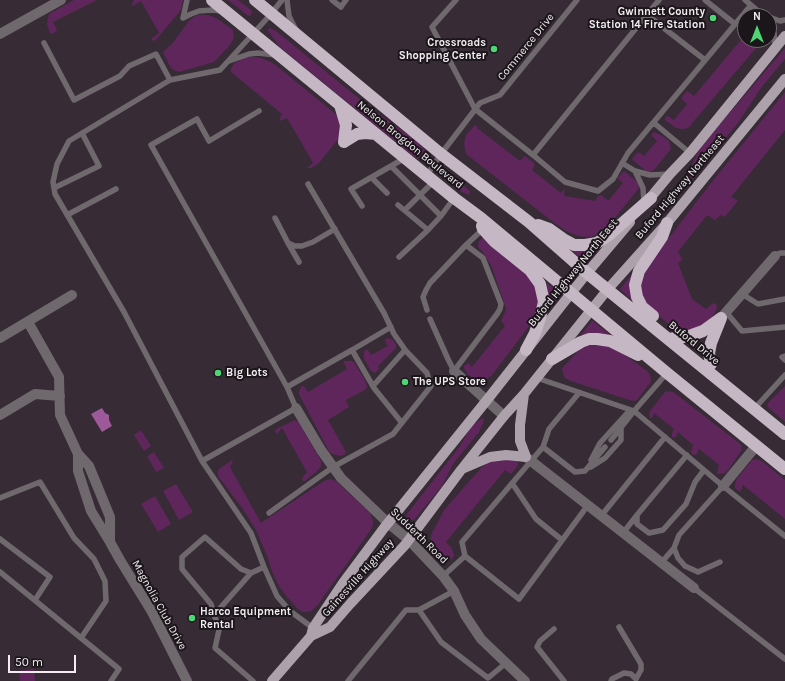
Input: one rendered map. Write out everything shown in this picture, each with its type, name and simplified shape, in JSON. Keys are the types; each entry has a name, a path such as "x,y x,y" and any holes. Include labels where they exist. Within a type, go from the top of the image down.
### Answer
{"highway":[{"name":"Nelson Brogdon Boulevard","path":"212,0 406,158 454,198 482,224 591,310"},
{"name":"Nelson Brogdon Boulevard","path":"255,0 441,154 529,222 587,273"},
{"path":"340,105 346,125 344,142 357,134 376,134"},
{"path":"529,222 549,229 574,245 597,243 609,235 648,201"},
{"path":"667,223 662,237 649,254 639,271 635,285 637,297 642,307 674,338 711,364 731,383 754,409"},
{"path":"482,224 494,241 530,270 540,284 544,302 535,332 526,350"},
{"name":"Buford Drive","path":"587,273 674,338 754,409 785,434"},
{"path":"591,310 785,469"},
{"path":"674,338 692,335 703,331 724,315"},
{"path":"711,364 709,353 711,343 724,315"},
{"path":"552,359 581,342 589,339 597,339 610,341 621,346 651,362 667,373"}],"main road":[{"name":"Buford Highway North East","path":"777,46 785,36"},
{"name":"Buford Highway North East","path":"386,525 587,273 670,174 690,153 775,48"},
{"name":"Buford Highway Northeast","path":"591,310 667,223 785,79"},
{"path":"409,540 461,470 591,310"},
{"path":"524,394 520,426 520,441 528,459"},
{"path":"461,470 490,457 506,455 528,459"},
{"name":"Gainesville Highway","path":"312,632 344,583 386,525"},
{"name":"Gainesville Highway","path":"312,632 330,627 409,540"},
{"path":"272,681 312,632"}],"street":[{"path":"0,34 61,0"},
{"path":"724,315 780,254"},
{"path":"0,338 72,295"},
{"name":"Magnolia Club Drive","path":"28,322 59,377 60,415 78,454 89,466 110,517 110,542"},
{"path":"454,371 504,416"},
{"path":"0,415 35,394 60,396"},
{"name":"Sudderth Road","path":"296,408 321,450 341,478 386,525 409,540 443,576 454,591 465,615 481,639 525,681"},
{"path":"723,486 756,446"},
{"name":"Magnolia Club Drive","path":"78,454 78,471 91,511 152,612 187,681"},
{"path":"528,459 694,588"},
{"path":"86,497 100,493"}],"lane":[{"path":"188,0 183,18 199,11 212,10 226,12"},
{"path":"282,0 220,70 170,80 69,141 57,164 53,182 55,194 124,312 202,461 251,533 277,596 312,632"},
{"path":"287,0 289,16 301,39"},
{"path":"332,0 341,7 346,0"},
{"path":"456,0 432,27 475,110 565,182 598,191 613,179 628,153 751,5"},
{"name":"Commerce Drive","path":"405,210 420,195 441,154 480,103 500,95 577,0"},
{"path":"533,155 659,0"},
{"path":"705,0 735,24"},
{"path":"745,0 755,8"},
{"path":"647,15 705,60"},
{"path":"44,43 74,100 120,76 129,66 156,54 170,80"},
{"path":"227,62 250,54 258,53 279,55"},
{"path":"202,461 296,408 287,387 151,145 197,119 209,141 259,111"},
{"path":"654,123 690,153"},
{"path":"54,188 99,166 82,132"},
{"path":"362,206 351,189 406,158"},
{"path":"622,162 635,171 650,175 670,174"},
{"path":"391,166 441,216"},
{"path":"635,171 648,201"},
{"path":"372,178 388,194"},
{"path":"269,513 334,467 393,434 431,386 427,373 405,350 394,334 384,312 308,184"},
{"path":"68,215 116,189"},
{"path":"399,257 428,230 441,216 454,198"},
{"path":"398,204 428,230"},
{"path":"275,218 299,262"},
{"path":"427,310 423,297 430,283 466,245 482,224"},
{"path":"288,243 295,246 302,246 313,242 335,229"},
{"path":"430,319 454,371 500,309 501,304 483,258 466,245"},
{"path":"742,294 758,304 785,299"},
{"path":"724,315 742,331 785,326"},
{"path":"287,387 391,327"},
{"path":"352,350 373,386 402,423"},
{"path":"373,386 405,350"},
{"path":"785,356 782,357 785,360"},
{"path":"585,471 600,443 667,373"},
{"path":"754,409 785,375"},
{"path":"537,378 632,410 785,536"},
{"path":"579,393 549,429 543,447 528,459 512,483 462,542 465,556 519,599 588,505"},
{"path":"611,440 621,428 632,410"},
{"path":"543,447 575,472 585,471 605,458 622,440 621,428"},
{"path":"601,516 665,436"},
{"path":"585,471 605,447"},
{"path":"623,533 687,455"},
{"path":"637,515 637,524 649,533 663,530 686,504 694,482 704,470"},
{"path":"0,498 40,482 74,538 94,559 105,581 106,601 81,638"},
{"path":"512,483 536,519 562,540"},
{"path":"661,563 674,548 679,535 723,486"},
{"path":"251,573 240,569 205,537 182,557 182,569 211,604 219,630 215,648 253,681"},
{"path":"0,539 50,577 35,600"},
{"path":"674,548 678,558 685,566 698,572 720,562"},
{"path":"443,576 465,556"},
{"path":"214,615 251,573 264,567"},
{"path":"0,572 119,669 111,681"},
{"path":"694,588 785,659"},
{"path":"348,681 406,610 419,610 454,591"},
{"path":"419,610 441,642 488,678 506,663"},
{"path":"611,681 624,673 631,674 635,680 641,664 620,627"},
{"path":"554,629 540,641 537,647 564,681"}],"shaded area":[{"path":"74,0 97,0 53,22 57,30 52,34 50,33 47,24 49,14"},
{"path":"134,0 183,0 181,10 155,41 152,40 152,38 159,33 141,1 133,6"},
{"path":"228,0 238,0 252,11 251,15 247,15"},
{"path":"197,15 207,15 219,20 233,30 234,38 230,45 214,62 179,72 171,68 163,53 172,44 189,21"},
{"path":"270,28 276,31 372,109 418,142 425,151 425,159 423,160 413,156 280,47 268,31"},
{"path":"737,45 737,48 756,48 688,128 676,128 665,120 665,117 668,116 674,120 687,104 682,97 687,91 694,96"},
{"path":"785,48 785,59 761,88 738,123 687,185 684,183 699,149"},
{"path":"247,57 261,58 273,63 337,115 341,122 340,137 319,163 311,168 307,168 313,163 287,118 280,121 282,114 231,72 231,68 235,63"},
{"path":"785,92 785,130 731,197 737,200 737,202 725,217 721,215 715,220 707,215 678,252 682,259 678,263 692,299 706,309 714,303 717,307 715,313 707,324 701,329 677,330 648,306 642,295 641,284 646,269 711,183"},
{"path":"475,125 520,161 525,156 534,163 535,165 532,170 561,193 565,188 564,196 596,201 597,197 601,195 608,201 623,183 617,178 624,171 638,183 639,188 602,232 590,237 573,234 566,231 548,218 466,154 464,144 466,135"},
{"path":"654,132 669,141 671,149 653,171 650,172 646,171 632,159 638,152 644,156 657,141 652,136"},
{"path":"448,176 453,177 470,191 469,195 455,189"},
{"path":"483,238 488,238 532,277 539,298 533,321 492,375 486,380 478,381 468,375 464,366 468,363 472,367 505,326 501,321 506,309 492,267 478,247 479,241"},
{"path":"570,249 588,250 599,249 588,263"},
{"path":"633,273 633,301 620,289"},
{"path":"547,283 561,295 547,312 548,295"},
{"path":"593,321 609,334 609,335 581,335"},
{"path":"389,338 393,340 396,348 378,366 379,369 375,373 371,371 364,359 364,352 365,350 368,350 371,355 388,346 385,339"},
{"path":"587,346 611,346 647,371 650,375 650,383 637,400 629,400 565,378 562,369 563,367 579,350"},
{"path":"344,361 354,362 366,382 367,387 365,390 346,400 349,407 328,420 346,452 344,455 339,456 330,453 299,392 302,386 304,386 308,392 347,369"},
{"path":"785,386 785,422 767,405"},
{"path":"667,391 676,394 741,445 742,450 726,473 718,474 719,465 699,449 696,455 692,454 691,452 693,445 678,432 675,438 672,437 674,429 654,413 652,418 650,418 650,411"},
{"path":"102,408 105,413 109,415 109,420 112,426 102,432 91,414"},
{"path":"482,418 484,419 479,432 453,464 442,486 414,520 407,519 407,514 460,446 471,427"},
{"path":"295,420 299,423 321,461 321,466 318,470 305,481 303,481 302,478 307,472 282,428 277,434 275,432 276,429"},
{"path":"141,430 151,446 144,451 134,435"},
{"path":"154,452 164,468 156,472 147,456"},
{"path":"497,458 517,461 518,465 511,474 505,470 446,542 451,547 454,554 452,559 444,561 440,559 432,548 431,535 444,510 481,468 488,462"},
{"path":"757,459 785,480 785,519 743,485 740,492 735,488 736,480 752,460"},
{"path":"232,460 233,461 230,467 261,523 324,481 330,479 336,481 370,513 373,520 373,525 370,531 317,606 311,611 303,612 298,609 279,586 257,532 245,512 218,476 219,469"},
{"path":"176,484 193,512 179,520 163,491"},
{"path":"155,496 171,524 158,532 141,504"},
{"path":"34,669 35,681 20,681 19,671"}],"place":[{"name":"Gwinnett County Station 14 Fire Station","path":"713,18"},
{"name":"Crossroads Shopping Center","path":"494,49"},
{"name":"Big Lots","path":"218,373"},
{"name":"The UPS Store","path":"405,382"},
{"name":"Harco Equipment Rental","path":"192,618"}]}
